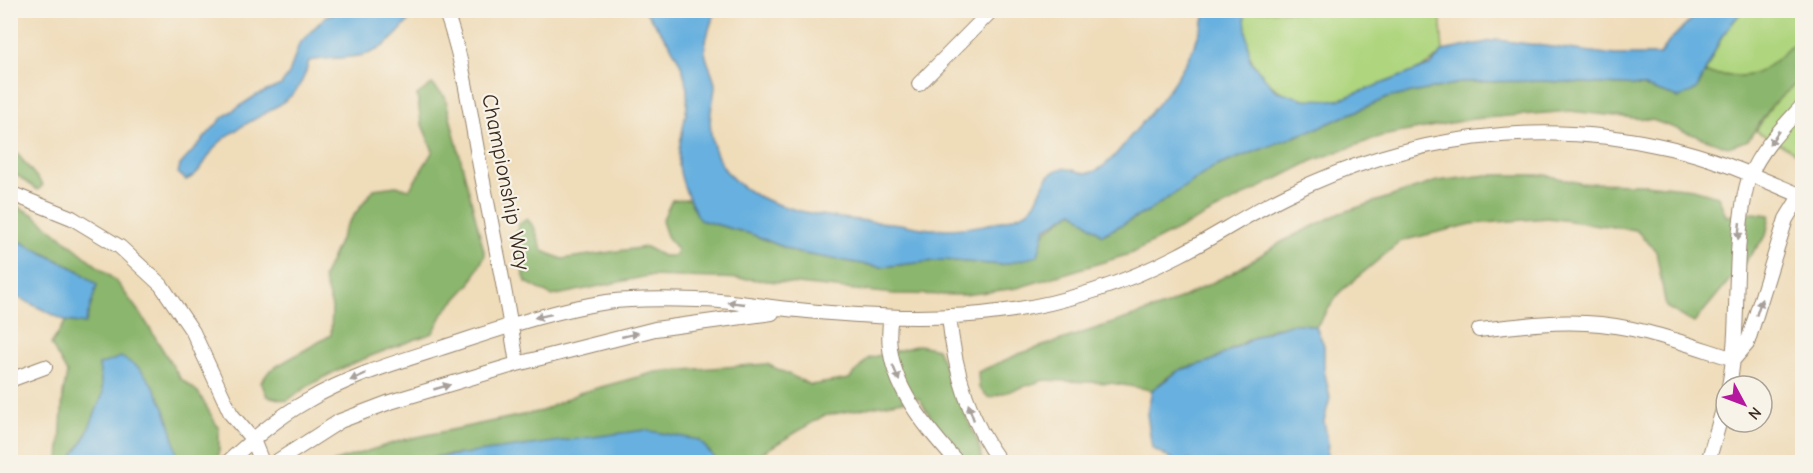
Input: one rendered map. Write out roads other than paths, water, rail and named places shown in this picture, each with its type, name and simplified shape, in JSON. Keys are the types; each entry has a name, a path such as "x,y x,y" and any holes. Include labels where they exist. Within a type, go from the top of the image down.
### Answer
{"street":[{"name":"Championship Way","path":"445,10 471,109 517,364"},
{"path":"919,84 992,10"},
{"path":"1731,374 1734,359 1738,233 1750,174 1781,128 1803,106"},
{"path":"228,462 253,440 306,401 374,370 525,319 609,301 703,300 891,317 949,316 1008,311 1093,292 1180,255 1286,195 1328,176 1395,152 1498,135 1586,134 1672,148 1750,174 1802,195 1785,219 1747,344 1734,359"},
{"path":"10,193 72,218 120,247 146,270 170,296 193,332 231,414 253,440 262,462"},
{"path":"276,462 340,421 390,402 517,364 655,329 794,310"},
{"path":"949,316 955,365 962,386 976,424 1000,462"},
{"path":"891,317 888,337 890,359 898,379 916,412 957,462"},
{"path":"1479,330 1540,322 1611,325 1654,334 1734,359"},
{"path":"10,381 45,367"},
{"path":"1708,462 1716,434"}],"water":[{"path":"344,10 412,11 408,21 397,34 376,50 356,56 309,61 299,87 285,101 219,143 192,177 186,180 178,173 180,165 223,117 255,96 281,85 289,74 299,44 326,16"},
{"path":"645,11 715,11 705,45 706,58 715,85 710,120 711,135 722,165 741,186 761,198 807,212 935,229 983,225 1015,217 1030,209 1046,180 1055,171 1065,169 1090,173 1105,164 1154,108 1176,78 1194,46 1206,11 1244,11 1250,60 1275,90 1304,99 1338,100 1431,65 1443,51 1497,40 1615,55 1660,55 1670,40 1701,11 1742,11 1722,36 1697,89 1679,98 1642,86 1543,81 1465,82 1387,98 1320,127 1214,167 1150,210 1102,235 1073,211 1045,229 1038,256 1001,265 944,260 880,267 798,253 751,234 700,220 688,196 679,169 679,151 687,106 685,78 674,51"},
{"path":"11,237 79,271 97,285 85,324 66,321 11,294"},
{"path":"1290,324 1316,327 1324,345 1324,369 1330,398 1324,421 1328,443 1326,462 1195,462 1189,460 1177,462 1152,448 1147,414 1152,390 1180,370 1211,361 1261,334"},
{"path":"121,357 141,370 149,379 161,401 173,436 178,460 176,462 69,462 84,440 103,394 99,365"},
{"path":"645,430 699,440 718,462 402,462"}]}
